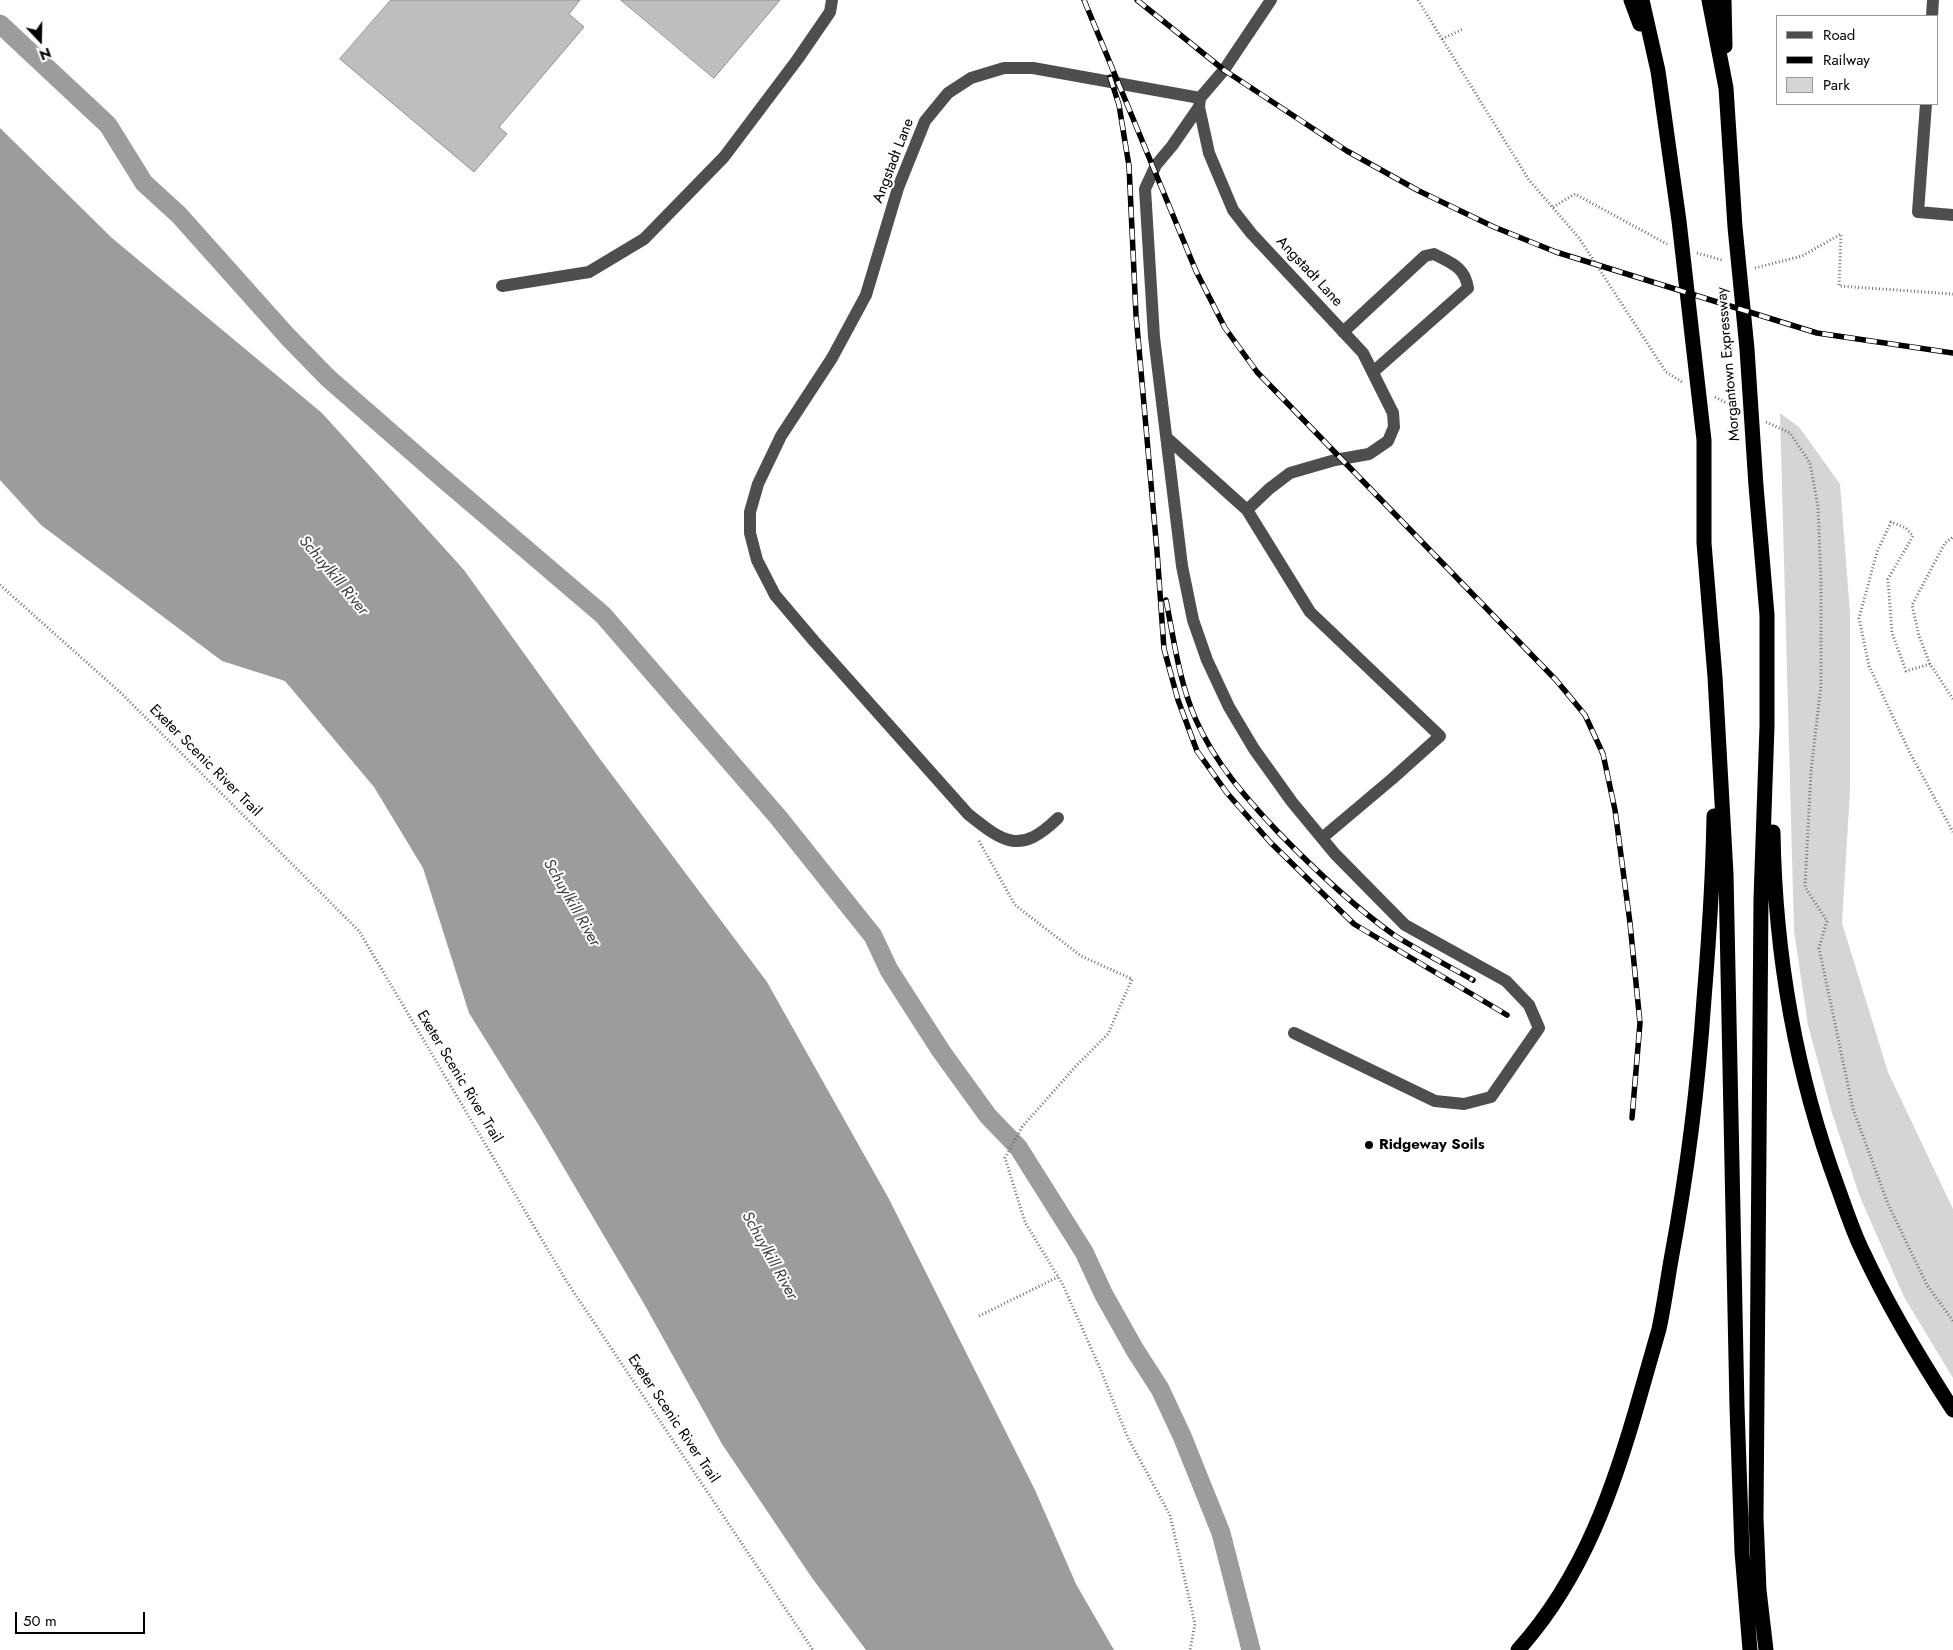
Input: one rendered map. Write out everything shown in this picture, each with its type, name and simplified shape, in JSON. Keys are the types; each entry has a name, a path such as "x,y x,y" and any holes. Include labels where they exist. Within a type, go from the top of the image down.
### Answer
{"highway":[{"path":"1631,0 1658,71"},
{"path":"1642,0 1658,71 1679,221 1704,440 1704,543 1715,677 1726,874 1742,1543 1750,1650"},
{"name":"Morgantown Expressway","path":"1709,0 1726,88 1735,227 1747,349 1767,616 1768,726"},
{"path":"1724,0 1726,88"},
{"path":"1518,1650 1543,1620 1568,1584 1592,1536 1618,1467 1659,1328 1677,1229 1691,1133 1701,1044 1713,886 1715,677"},
{"path":"1768,726 1774,885 1778,930 1787,1003 1808,1098 1823,1148 1862,1250 1902,1329 1953,1410"},
{"path":"1766,1650 1759,1590 1756,1509 1761,899 1768,726"}],"lane":[{"path":"502,286 589,272 644,239 724,157 797,60 830,12 832,0"},
{"path":"1271,0 1224,70 1199,103 1172,146 1156,165 1145,190 1154,337 1182,566 1193,620 1207,660 1229,707 1254,748 1292,802 1335,854 1405,925 1506,981 1530,1005 1539,1028 1491,1097 1464,1104 1434,1101 1294,1033"},
{"path":"1932,15 1933,0"},
{"name":"Angstadt Lane","path":"1058,818 1044,831 1028,839 1013,843 993,834 968,814 814,642 775,595 758,560 750,533 750,512 758,484 781,436 832,358 866,295 898,188 926,121 948,93 971,78 1004,68 1033,68 1199,103 1209,153 1233,210 1250,233 1363,353 1393,413 1394,427 1388,441 1369,454 1335,460 1290,473 1269,489 1247,510"},
{"path":"1926,105 1918,212 1953,215"},
{"path":"1343,332 1425,256 1434,254 1463,272 1468,288 1373,372"},
{"path":"1166,438 1247,510 1310,612 1440,736 1322,838"}],"path":[{"path":"1418,0 1529,180 1580,238 1622,304"},
{"path":"1442,39 1463,29"},
{"path":"1553,207 1575,194 1664,244 1672,246"},
{"path":"1751,268 1802,256 1841,234 1839,286 1953,294"},
{"path":"1690,251 1725,261"},
{"path":"1930,664 1906,671 1892,633 1888,579 1913,536 1906,528 1891,522 1877,552 1859,618 1870,666 1909,751 1953,832"},
{"path":"1953,537 1945,543 1912,605 1919,636 1930,664 1953,699"},
{"name":"Exeter Scenic River Trail","path":"0,585 121,693 359,931 568,1282 813,1650"},
{"path":"1821,685 1811,771 1805,887 1827,921 1818,948 1853,1109 1888,1204 1927,1285 1953,1321"},
{"path":"977,839 1015,905 1081,956 1132,979 1108,1034 1076,1066 1022,1127 1005,1158 1025,1222 1058,1277 1102,1373 1128,1438 1170,1515 1195,1624 1190,1650"},
{"path":"978,1316 1058,1277"}],"green space":[{"path":"1780,413 1799,427 1840,484 1850,613 1850,791 1842,923 1888,1072 1953,1209 1953,1378 1904,1297 1860,1197 1832,1113 1808,1025 1794,931"}],"water":[{"name":"Schuylkill River","path":"0,128 112,238 322,413 464,570 600,759 767,982 889,1199 1035,1490 1076,1584 1114,1650 866,1650 812,1578 722,1444 643,1302 538,1124 469,1013 423,868 374,787 285,681 222,661 41,525 0,480"}],"building":[{"path":"391,0 580,0 569,14 584,27 499,127 507,134 474,172 340,59"},
{"path":"621,0 780,0 714,78"}],"waterway":[{"path":"0,24 108,125 144,183 179,215 288,337 328,378 603,615 778,817 873,936 889,970 941,1051 988,1116 1018,1147 1084,1252 1104,1295 1135,1350 1160,1389 1182,1436 1221,1533 1251,1650"}],"railway":[{"path":"1084,0 1196,271 1225,328 1257,372 1556,680 1585,715 1603,754 1615,810 1630,923 1640,1023 1632,1118"},
{"path":"1137,0 1224,70 1347,151 1419,191 1494,227 1556,252 1817,333 1953,353"},
{"path":"1110,77 1119,105 1129,166 1136,315 1164,649 1178,700 1197,751 1227,793 1270,842 1354,924 1507,1015"},
{"path":"1166,600 1178,661 1190,706 1212,751 1243,793 1305,859 1363,911 1394,935 1473,980"}],"place":[{"name":"Ridgeway Soils","path":"1369,1145"}]}
